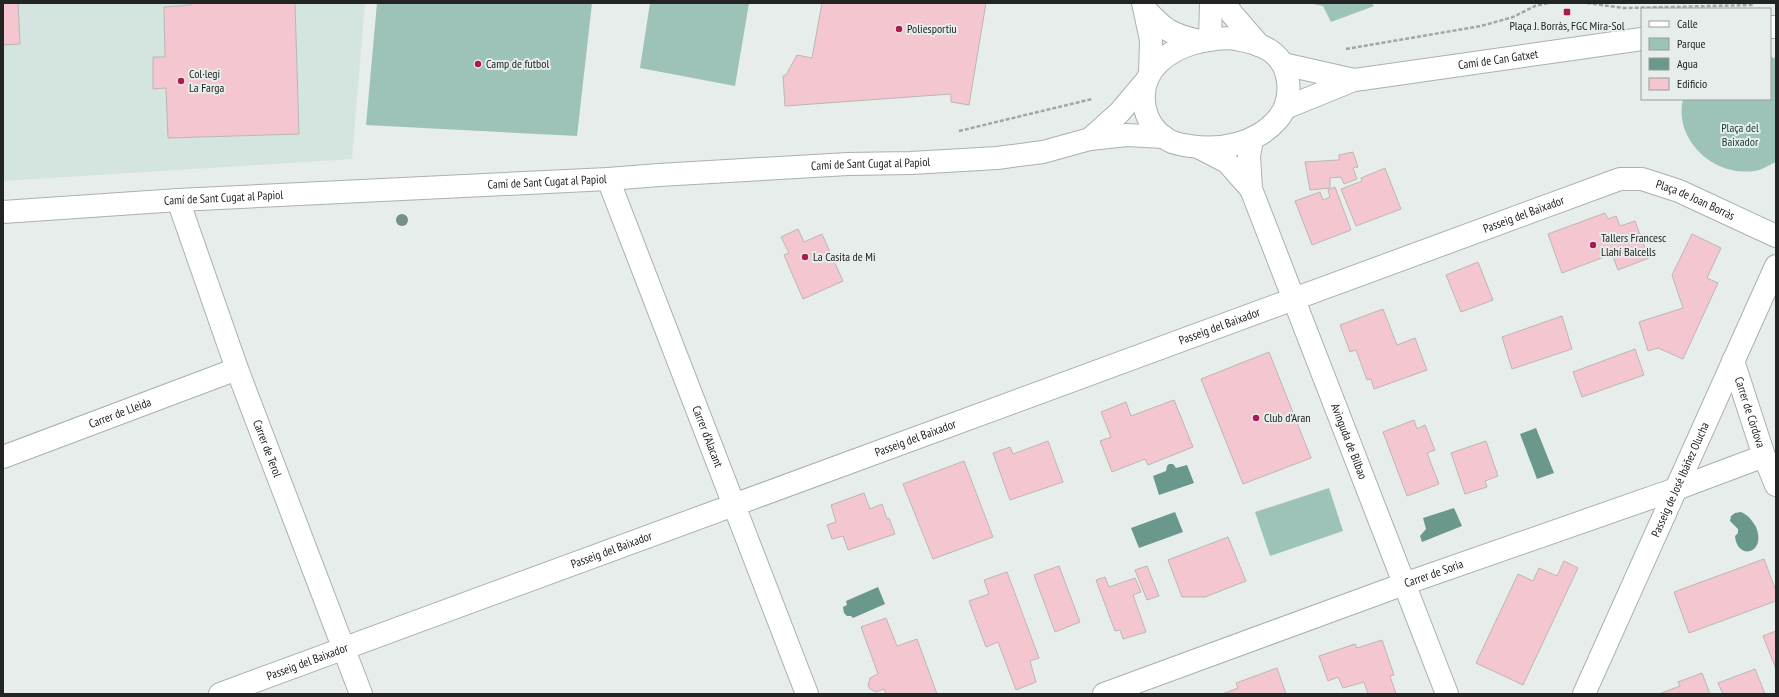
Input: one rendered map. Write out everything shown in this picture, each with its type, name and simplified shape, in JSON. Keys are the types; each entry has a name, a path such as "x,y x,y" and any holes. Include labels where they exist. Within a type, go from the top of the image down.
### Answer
{"street":[{"path":"1205,40 1211,3"},
{"path":"1225,3 1232,14 1259,45"},
{"path":"1144,6 1163,28 1177,35 1205,40 1243,40 1259,45 1273,53 1283,64 1288,79 1289,93 1285,108 1277,121 1252,139 1228,146 1200,148 1171,142 1159,134 1149,122 1144,109 1143,95 1148,77 1151,40 1144,6"},
{"name":"Camí de Can Gatxet","path":"1285,108 1354,80 1641,39"},
{"path":"1148,77 1167,56 1183,46 1205,40"},
{"name":"Camí de Can Gatxet","path":"1283,64 1354,80"},
{"name":"Camí de Sant Cugat al Papiol","path":"1090,139 1119,113 1148,77"},
{"name":"Camí de Sant Cugat al Papiol","path":"3,212 178,200 608,180 659,175 848,164 911,163 997,158 1042,152 1090,139 1127,135 1164,137"},
{"name":"Avinguda de Bilbao","path":"1252,139 1249,156 1251,189 1447,694"},
{"name":"Avinguda de Bilbao","path":"1200,148 1227,162 1251,189"},
{"name":"Plaça de Joan Borràs","path":"1612,182 1620,179 1642,179 1650,181 1679,191 1776,236"},
{"name":"Carrer d'Alacant","path":"608,180 807,694"},
{"name":"Passeig del Baixador","path":"220,694 1612,182"},
{"name":"Carrer de Terol","path":"178,200 237,370 361,694"},
{"name":"Passeig de José Ibáñez Olucha","path":"1584,694 1776,266"},
{"name":"Carrer de Còrdova","path":"1733,361 1764,456 1776,485"},
{"name":"Carrer de Lleida","path":"3,458 237,370"},
{"name":"Carrer de Soria","path":"1104,694 1404,584 1676,489 1764,456"}],"path":[{"path":"1341,49 1356,48 1481,26 1513,17 1535,6 1548,3"},
{"path":"1587,3 1624,8 1758,5"},
{"path":"958,132 1094,98"}],"shaded area":[{"name":"Col·legi La Farga","path":"3,3 365,3 352,159 3,181"}],"green space":[{"name":"Camp de futbol","path":"377,3 592,3 577,136 366,125"},
{"path":"650,3 749,3 735,86 640,68"},
{"path":"1309,3 1371,3 1374,6 1331,22 1323,6"},
{"name":"Plaça del Baixador","path":"1771,56 1776,59 1776,162 1759,170 1744,172 1728,169 1714,163 1702,154 1692,143 1685,130 1682,115 1683,100 1771,100"},
{"path":"1329,488 1343,531 1270,556 1255,512"}],"water":[{"path":"1536,428 1554,473 1537,479 1520,434"},
{"path":"1169,464 1173,464 1176,468 1187,465 1194,483 1159,495 1153,476 1166,471"},
{"path":"1454,508 1462,526 1422,542 1420,536 1426,529 1423,518"},
{"path":"1175,512 1183,532 1139,548 1131,528"},
{"path":"1741,512 1748,516 1756,527 1758,543 1755,548 1750,551 1741,549 1737,544 1735,536 1738,533 1738,529 1730,521 1731,516 1735,513"},
{"path":"878,587 885,604 853,618 844,613 843,607 847,605 846,601"}],"building":[{"path":"3,3 18,3 20,44 3,45"},
{"path":"191,3 295,3 299,134 168,138 166,88 153,89 153,57 165,57 164,7 191,5"},
{"name":"Poliesportiu","path":"822,3 986,3 969,105 951,102 951,94 785,106 783,76 786,75 797,55 812,58"},
{"path":"1353,152 1358,167 1353,168 1357,179 1344,184 1341,177 1330,178 1330,188 1310,190 1305,162 1339,160 1339,155"},
{"path":"1385,168 1401,209 1356,226 1341,189 1362,181 1361,178"},
{"path":"1335,187 1351,230 1312,245 1295,201 1320,192 1323,200 1330,197 1328,190"},
{"path":"1605,213 1608,219 1616,216 1620,226 1635,221 1649,258 1618,270 1612,254 1562,273 1548,234"},
{"path":"798,229 804,242 822,234 843,281 803,299 784,255 789,253 781,237"},
{"path":"1692,234 1721,248 1707,278 1718,283 1683,359 1658,348 1648,351 1639,322 1683,308 1672,275"},
{"path":"1478,262 1493,300 1461,312 1446,275"},
{"path":"1383,309 1397,345 1415,338 1427,370 1374,389 1371,379 1367,380 1356,350 1350,352 1340,325"},
{"path":"1562,316 1572,349 1512,369 1502,337"},
{"path":"1635,349 1644,375 1582,397 1573,372"},
{"name":"Club d'Aran","path":"1269,352 1311,458 1243,484 1201,379"},
{"path":"1174,400 1193,447 1148,465 1145,459 1112,472 1100,441 1111,437 1101,412 1126,402 1131,416"},
{"path":"1414,420 1417,429 1425,425 1435,450 1427,453 1439,484 1407,496 1383,432"},
{"path":"1048,441 1063,482 1010,500 993,453 1010,447 1013,454"},
{"path":"1486,441 1498,476 1485,481 1487,487 1465,494 1451,453"},
{"path":"964,461 993,537 933,559 903,484"},
{"path":"864,493 870,509 882,504 887,519 889,518 895,534 848,550 843,536 832,539 827,525 836,522 831,505"},
{"path":"1228,537 1246,581 1205,597 1182,597 1168,560"},
{"path":"1764,559 1776,591 1776,601 1689,633 1674,592"},
{"path":"1564,561 1578,568 1523,685 1476,663 1518,574 1533,581 1539,568 1557,576"},
{"path":"1059,566 1080,622 1055,632 1034,575"},
{"path":"1147,566 1159,596 1147,600 1135,570"},
{"path":"1007,572 1039,658 1030,661 1036,682 1016,690 998,642 986,647 969,601 989,594 984,580"},
{"path":"1105,577 1109,587 1135,578 1141,592 1133,595 1146,632 1123,639 1120,630 1115,631 1096,580"},
{"path":"886,618 897,646 917,639 937,694 886,694 884,689 876,692 870,689 868,686 870,678 878,674 861,627"},
{"path":"1776,631 1776,669 1763,636"},
{"path":"1382,640 1394,675 1390,676 1396,694 1368,694 1364,682 1343,688 1338,677 1328,681 1319,656 1355,644 1357,648"},
{"path":"1277,668 1286,694 1222,694 1238,688 1236,683"},
{"path":"1755,669 1765,694 1723,694 1718,683"},
{"path":"1702,673 1710,694 1659,694 1680,686 1678,682"}],"place":[{"name":"Plaça J. Borràs, FGC Mira-Sol","path":"1567,12"},
{"name":"Poliesportiu","path":"899,29"},
{"name":"Camp de futbol","path":"478,64"},
{"name":"Col·legi La Farga","path":"181,81"},
{"name":"Tallers Francesc Llahí Balcells","path":"1593,245"},
{"name":"La Casita de Mi","path":"805,257"},
{"name":"Club d'Aran","path":"1256,418"}]}
